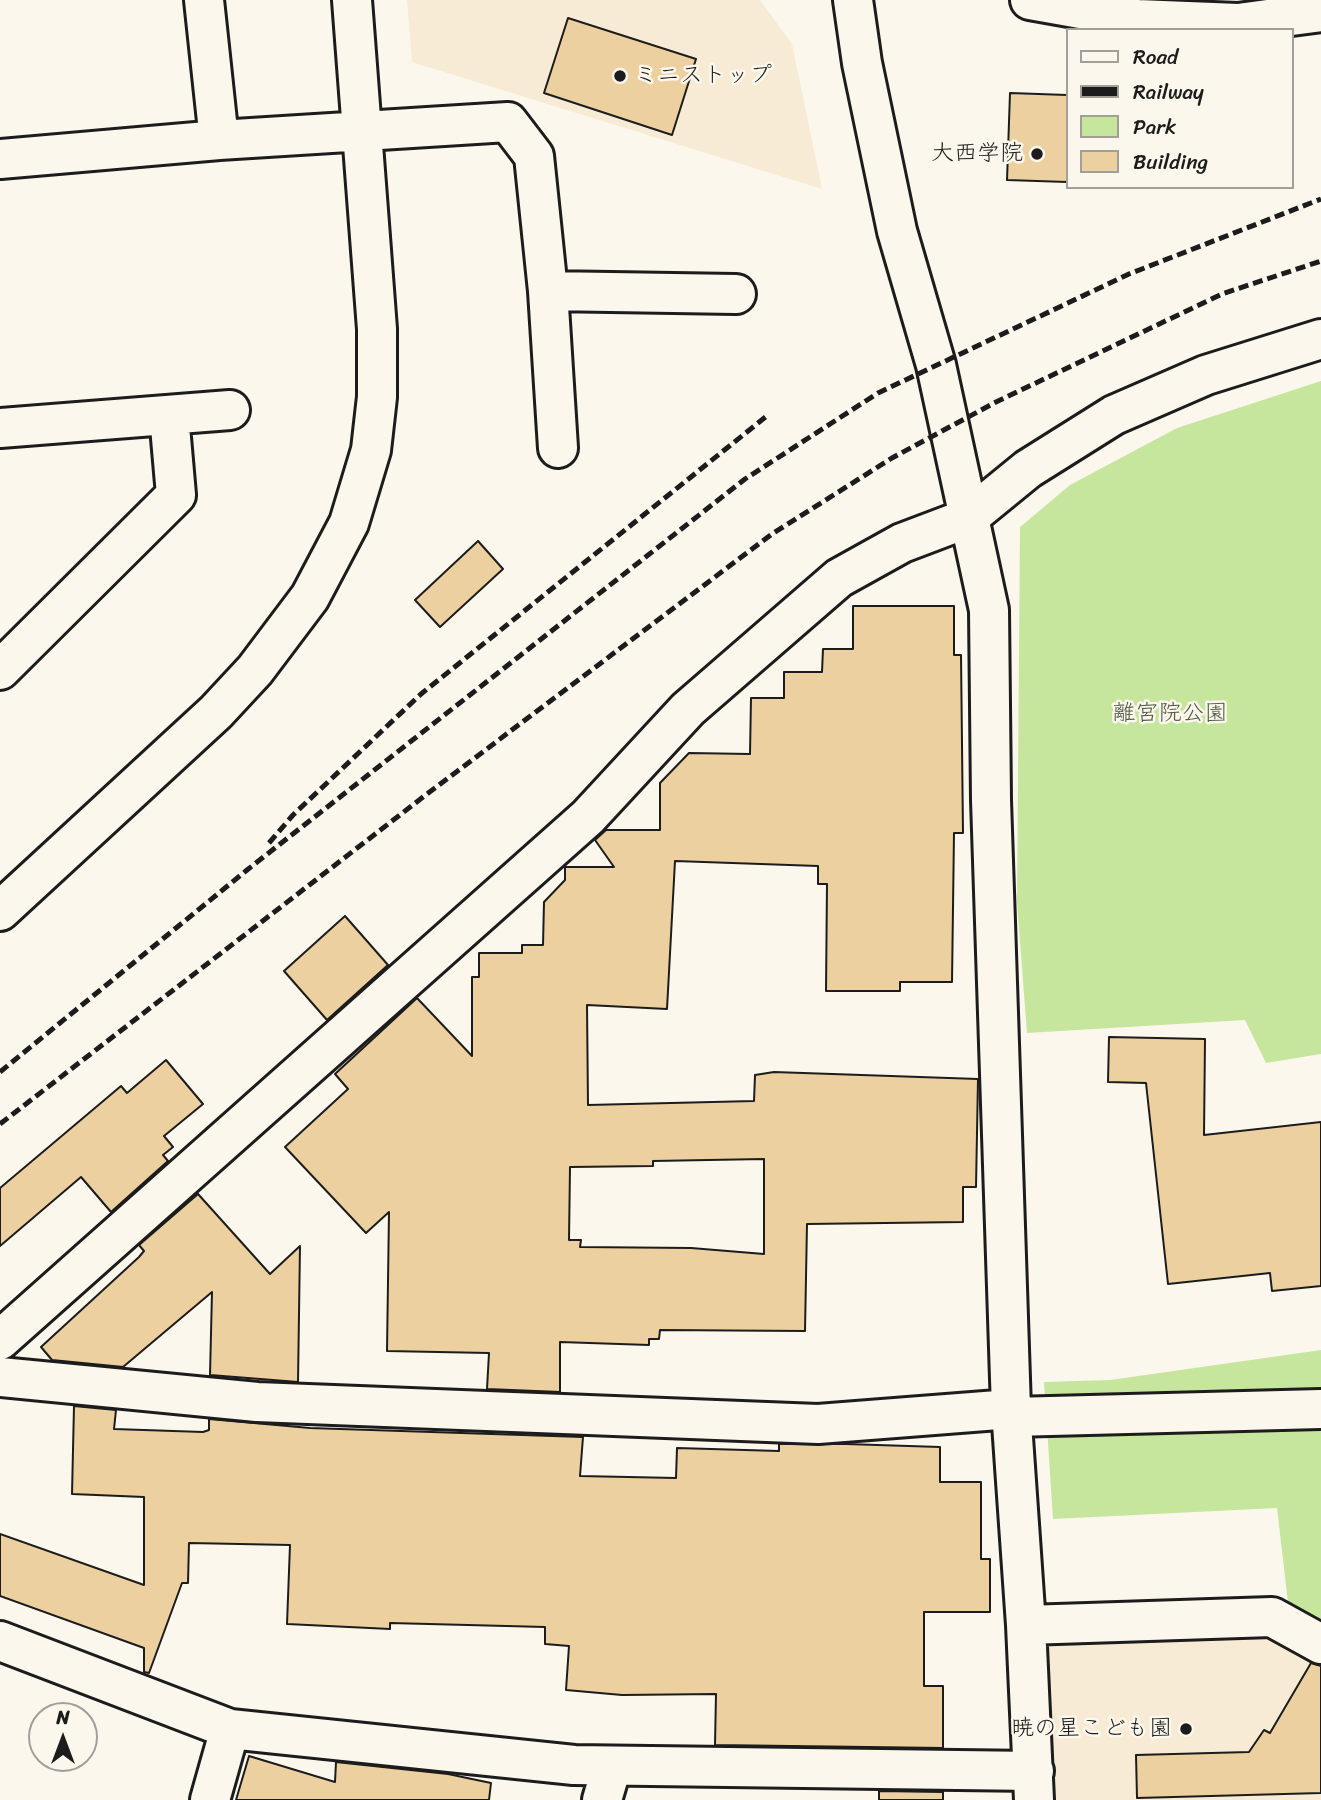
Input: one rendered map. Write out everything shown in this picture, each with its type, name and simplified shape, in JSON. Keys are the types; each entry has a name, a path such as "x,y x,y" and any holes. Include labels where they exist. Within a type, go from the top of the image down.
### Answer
{"street":[{"path":"204,0 219,141"},
{"path":"0,911 216,712 256,670 310,597 349,523 371,450 377,397 377,330 365,131 352,0"},
{"path":"0,1641 230,1729 575,1765 607,1783 1034,1786 1012,1413 991,800 989,610 936,366 897,231 862,63 853,0"},
{"path":"1030,0 1087,12 1187,10 1238,23 1321,12"},
{"path":"0,159 508,122 534,156 548,291 558,448"},
{"path":"548,291 736,294"},
{"path":"0,1340 588,817 688,709 839,578 902,543 968,518 1028,469 1114,415 1206,375 1321,339"},
{"path":"0,428 230,410"},
{"path":"0,670 176,495 169,415"},
{"path":"0,1377 257,1402 805,1424 1012,1413 1321,1409"},
{"path":"1026,1625 1272,1617 1321,1644"},
{"path":"210,1800 230,1729"}],"shaded area":[{"path":"407,0 760,0 792,44 822,189 412,62"},
{"name":"暁の星こども園","path":"1273,1632 1321,1658 1321,1800 1052,1800 1047,1637"}],"green space":[{"name":"離宮院公園","path":"1321,381 1321,1054 1266,1063 1245,1020 1027,1033 1017,902 1020,527 1070,485 1177,428"},
{"path":"1321,1350 1321,1629 1289,1611 1277,1508 1053,1519 1044,1382 1110,1380"}],"building":[{"name":"ミニストップ","path":"568,18 696,59 672,135 544,93"},
{"name":"大西学院","path":"1010,93 1066,95 1066,182 1007,180"},
{"path":"478,541 503,569 440,627 415,600"},
{"path":"853,606 954,606 954,655 961,655 963,833 954,833 952,982 900,982 900,991 826,991 827,884 818,884 818,866 675,861 667,1009 587,1005 588,1105 754,1101 755,1075 774,1072 978,1079 976,1187 963,1187 963,1222 807,1224 805,1331 660,1330 659,1339 649,1339 649,1345 560,1342 560,1392 487,1389 489,1353 387,1351 389,1212 366,1233 285,1147 348,1089 335,1074 417,998 472,1056 472,977 479,977 479,953 522,953 522,945 543,945 544,902 565,880 565,867 614,867 595,840 606,830 660,830 660,783 689,753 750,754 751,698 784,698 784,672 822,672 823,649 853,649","holes":["764,1159 764,1254 691,1248 580,1247 581,1240 569,1240 570,1167 653,1166 653,1161"]},
{"path":"345,916 388,965 327,1020 284,971"},
{"path":"1109,1037 1205,1039 1204,1135 1321,1122 1321,1286 1272,1291 1270,1273 1168,1284 1146,1083 1108,1082"},
{"path":"166,1060 203,1104 164,1136 173,1147 163,1155 168,1161 111,1212 81,1177 0,1246 0,1188 121,1086 127,1093"},
{"path":"198,1194 270,1274 300,1246 298,1382 210,1375 212,1292 123,1367 52,1360 41,1347 139,1257 144,1251 139,1245"},
{"path":"74,1406 116,1410 114,1429 203,1432 209,1430 209,1419 310,1428 583,1437 580,1476 676,1478 677,1448 779,1451 779,1444 940,1447 940,1482 981,1482 981,1559 990,1559 990,1612 924,1612 924,1686 943,1686 943,1748 715,1745 716,1694 622,1695 566,1690 569,1646 545,1644 545,1627 390,1623 390,1629 287,1624 290,1545 189,1543 188,1583 182,1583 149,1673 144,1672 144,1648 0,1596 0,1534 144,1585 144,1497 72,1494"},
{"path":"1311,1663 1321,1666 1321,1793 1137,1798 1136,1755 1249,1752 1264,1730 1270,1733"},
{"path":"249,1756 335,1782 336,1762 448,1774 491,1783 489,1800 236,1800"},
{"path":"879,1791 943,1792 943,1800 879,1800"}],"railway":[{"path":"0,1072 247,870 745,479 878,393 1129,274 1321,199"},
{"path":"0,1124 427,794 772,534 892,458 996,402 1222,294 1321,261"},
{"path":"269,843 293,815 421,694 768,415"}],"place":[{"name":"ミニストップ","path":"620,76"},
{"name":"大西学院","path":"1037,154"},
{"name":"暁の星こども園","path":"1186,1729"}]}
